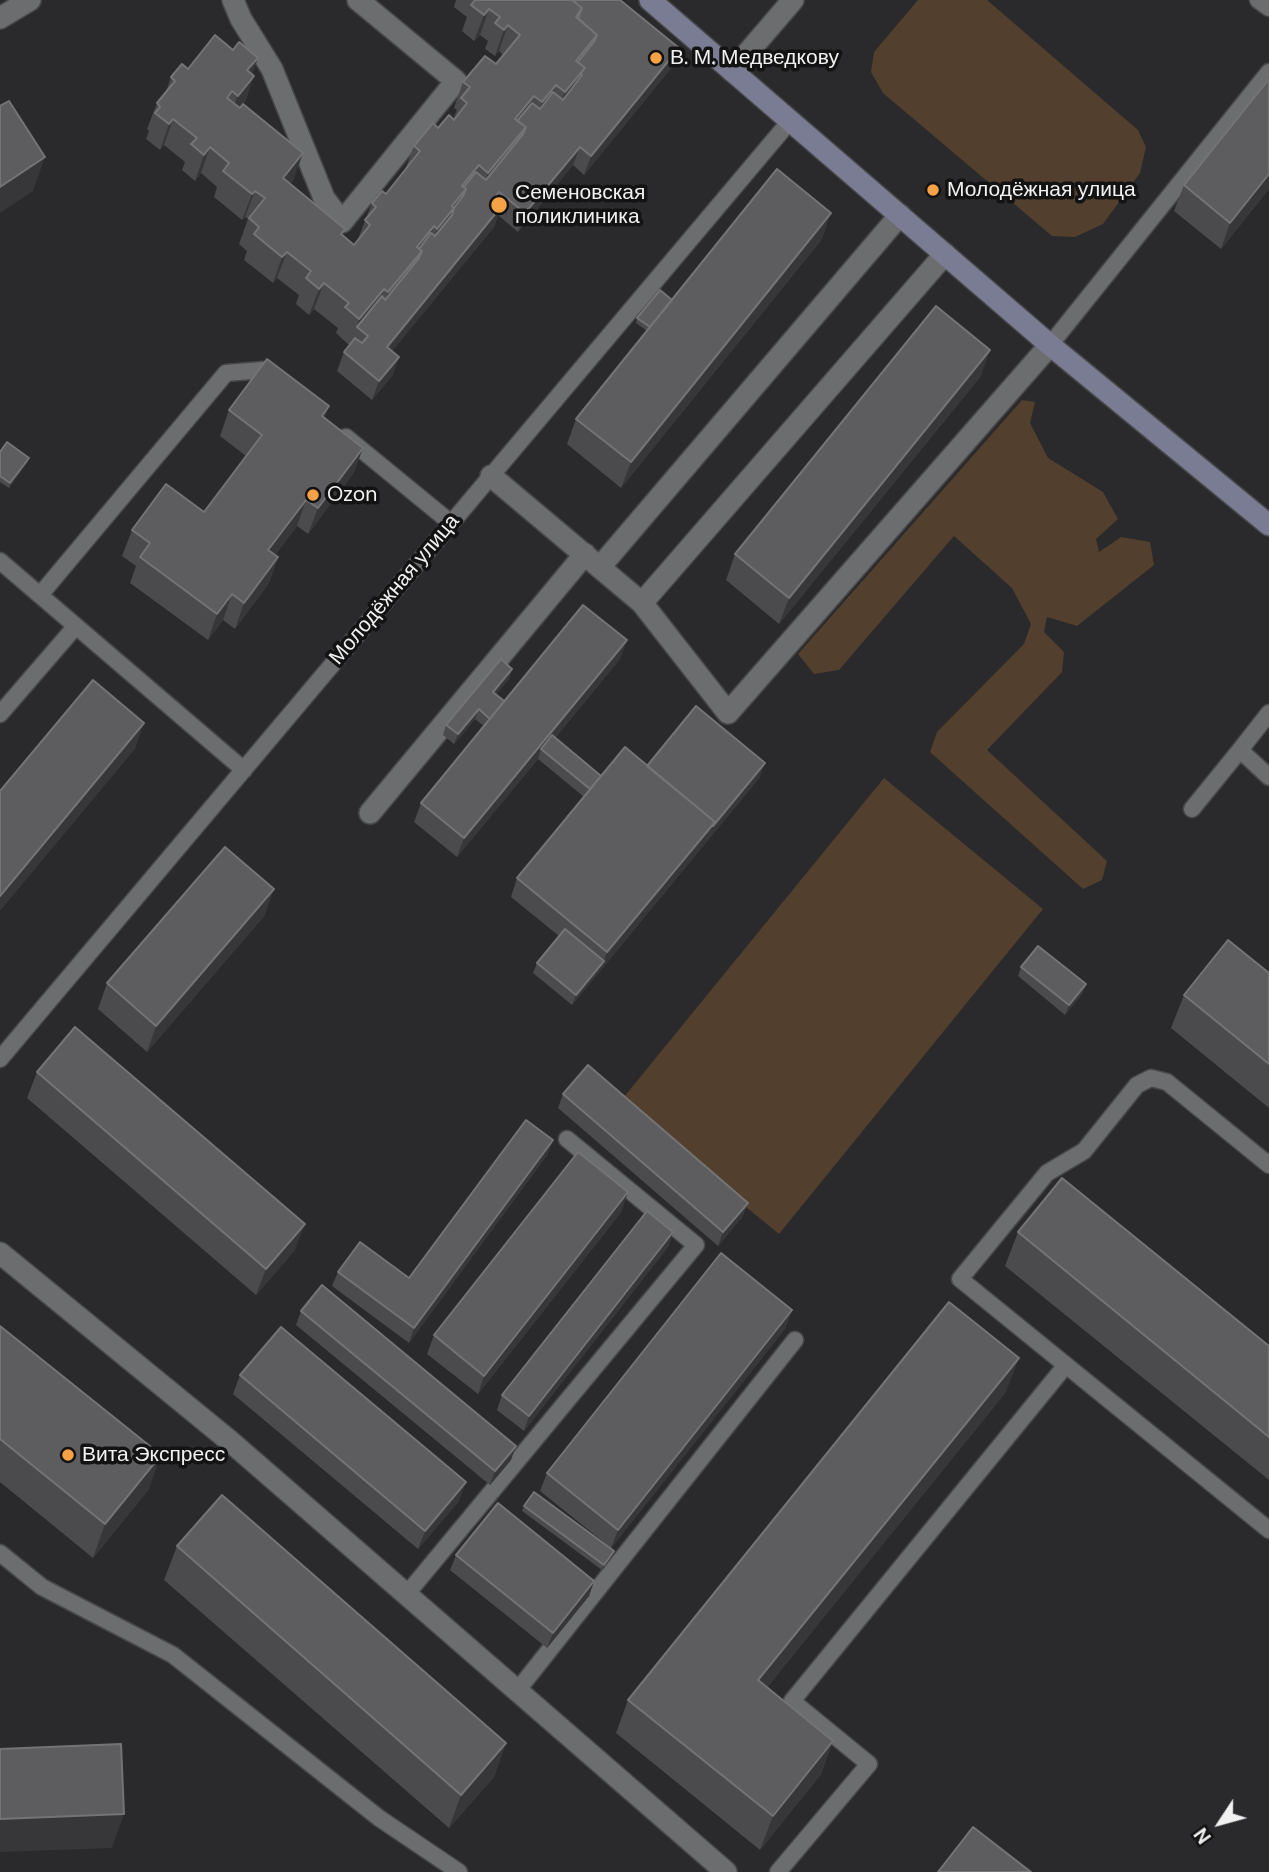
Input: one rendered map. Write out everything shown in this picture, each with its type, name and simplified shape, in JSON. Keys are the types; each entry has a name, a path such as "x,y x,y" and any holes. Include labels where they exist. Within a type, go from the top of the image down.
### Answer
{"street":[{"path":"0,18 30,0"},
{"path":"233,0 241,19 272,69 324,198 342,222 456,81 358,0"},
{"path":"650,0 1050,345 1269,525"},
{"path":"732,71 793,0"},
{"path":"370,813 900,215"},
{"path":"642,603 945,254"},
{"path":"491,476 642,603 729,713 1050,345"},
{"path":"0,1253 231,1442 726,1872"}],"lane":[{"path":"1258,0 1269,8"},
{"path":"1050,345 1269,72"},
{"name":"Молодёжная улица","path":"0,1059 790,121"},
{"path":"40,595 226,373 263,370 285,387"},
{"path":"338,431 451,523"},
{"path":"0,561 244,770"},
{"path":"0,714 76,626"},
{"path":"1192,809 1269,713"},
{"path":"1240,750 1269,777"},
{"path":"1269,1165 1167,1082 1151,1078 1137,1085 1084,1151 1047,1173 960,1279 1269,1530"},
{"path":"406,1595 696,1245 567,1139"},
{"path":"517,1691 796,1340"},
{"path":"778,1872 869,1764 792,1701 1066,1365"},
{"path":"0,1553 42,1587 173,1656 379,1818 459,1872"}],"shaded area":[{"path":"918,0 987,0 1138,130 1146,147 1140,173 1103,224 1075,237 1052,236 883,93 871,72 874,52"},
{"path":"1022,400 1035,402 1030,423 1048,458 1103,492 1118,519 1096,539 1099,552 1121,537 1150,542 1154,565 1077,626 1047,617 1044,632 1064,652 1062,672 987,750 1107,861 1102,880 1083,889 930,752 937,732 1024,644 1031,624 1012,588 954,536 839,670 814,674 798,654"},
{"path":"884,778 1043,909 779,1234 619,1103"}],"building":[{"path":"475,0 572,0 582,8 576,17 597,35 576,61 585,68 565,92 556,85 542,102 534,96 515,119 526,127 488,173 479,165 462,186 466,189 452,206 454,208 437,229 434,226 417,247 422,251 388,292 384,289 359,319 345,307 349,303 324,283 319,289 306,278 311,271 287,252 282,257 254,234 259,227 249,218 265,198 255,191 252,194 223,171 229,163 210,147 204,155 191,144 197,138 173,119 169,124 155,113 160,107 157,103 175,81 171,77 182,64 188,69 215,35 233,50 239,42 258,58 247,70 254,76 238,96 232,91 227,98 240,108 243,104 303,153 283,178 345,229 341,234 354,245 370,225 365,220 376,207 372,203 382,191 386,194 420,151 414,146 433,123 438,128 449,115 454,120 467,103 461,98 470,87 463,82 485,56 496,64 520,35 508,25 504,30 495,23 500,17 489,9 484,15 471,5"},
{"name":"Семеновская поликлиника","path":"572,0 620,0 679,48 591,156 580,147 525,213 499,192 492,201 500,208 387,347 399,357 379,381 344,352 355,338 362,343 368,336 357,327 382,296 385,300 419,258 422,251 419,249 431,233 435,236 452,215 466,189 464,187 476,172 486,180 523,134 526,127 517,121 532,103 540,109 553,92 563,100 582,75 580,74 585,68 578,62 597,35 578,18 582,8"},
{"path":"1269,79 1269,174 1230,223 1184,185"},
{"path":"9,101 45,157 0,187 0,106"},
{"path":"777,169 831,213 631,462 576,419"},
{"path":"660,290 672,300 650,327 637,318"},
{"path":"936,306 990,350 789,598 735,554"},
{"path":"267,359 329,406 322,416 363,448 318,508 306,500 268,550 278,557 244,603 232,594 217,614 140,557 150,543 132,530 166,484 204,512 262,435 229,410"},
{"path":"7,442 29,458 10,483 0,476 0,452"},
{"path":"583,605 627,640 464,838 421,803"},
{"path":"501,659 512,669 493,692 504,701 490,719 479,709 458,734 446,725"},
{"path":"93,680 144,723 0,896 0,791"},
{"path":"696,706 765,763 713,826 715,822 647,766"},
{"path":"552,735 601,776 590,789 541,749"},
{"path":"625,747 715,822 607,952 517,878"},
{"path":"225,847 274,889 156,1026 107,983"},
{"path":"565,929 604,961 576,995 537,963"},
{"path":"1228,940 1269,973 1269,1064 1184,995"},
{"path":"1038,946 1086,984 1069,1005 1021,967"},
{"path":"75,1027 305,1224 266,1269 37,1072"},
{"path":"588,1065 748,1203 723,1232 563,1094"},
{"path":"526,1120 553,1140 414,1328 338,1272 360,1242 409,1278"},
{"path":"578,1152 628,1192 484,1376 434,1335"},
{"path":"1062,1178 1269,1346 1269,1437 1018,1232"},
{"path":"647,1211 673,1232 529,1416 502,1395"},
{"path":"721,1253 792,1310 618,1530 547,1473"},
{"path":"322,1285 516,1446 495,1471 301,1311"},
{"path":"949,1302 1019,1358 758,1680 833,1741 773,1816 628,1700"},
{"path":"0,1326 161,1455 105,1524 0,1439"},
{"path":"281,1327 466,1482 425,1531 240,1375"},
{"path":"534,1492 614,1551 604,1565 524,1506"},
{"path":"222,1495 506,1743 461,1795 177,1546"},
{"path":"498,1503 594,1581 553,1633 456,1555"},
{"path":"121,1744 124,1814 0,1819 0,1749"},
{"path":"973,1827 1031,1872 938,1872"}],"place":[{"name":"В. М. Медведкову","path":"656,58"},
{"name":"Молодёжная улица","path":"933,190"},
{"name":"Семеновская поликлиника","path":"499,205"},
{"name":"Ozon","path":"313,495"},
{"name":"Вита Экспресс","path":"68,1455"}]}
